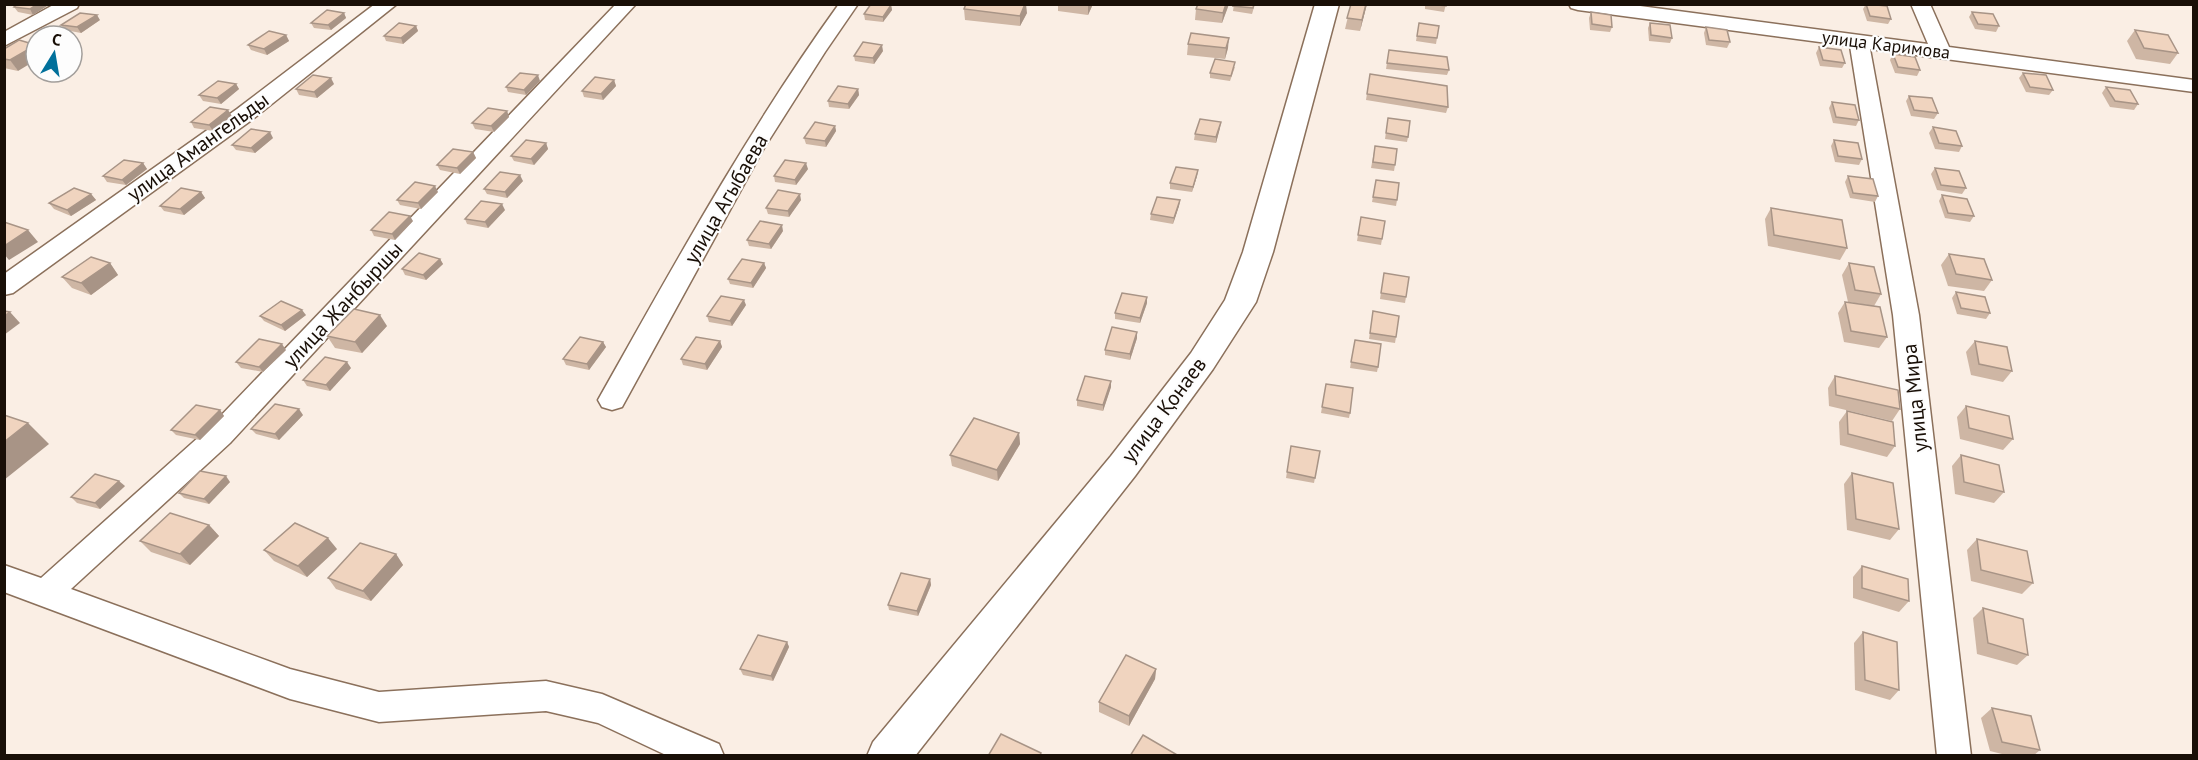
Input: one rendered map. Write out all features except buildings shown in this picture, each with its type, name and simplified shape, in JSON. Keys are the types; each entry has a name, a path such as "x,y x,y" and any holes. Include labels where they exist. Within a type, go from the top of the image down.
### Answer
{"main road":[{"name":"улица Қонаев","path":"888,756 1123,466 1202,361 1240,302 1258,252 1327,4"}],"street":[{"path":"4,40 70,4"},
{"name":"улица Амангельды","path":"4,287 245,114 388,4"},
{"name":"улица Жанбыршы","path":"46,593 220,435 627,4"},
{"name":"улица Агыбаева","path":"612,400 747,161 811,55 849,4"},
{"name":"улица Каримова","path":"1578,4 2193,86"},
{"path":"1920,4 1941,52"},
{"name":"улица Мира","path":"1859,42 1906,315 1954,756"},
{"path":"4,578 290,684 368,704 379,706 546,696 602,709 707,756"}]}
